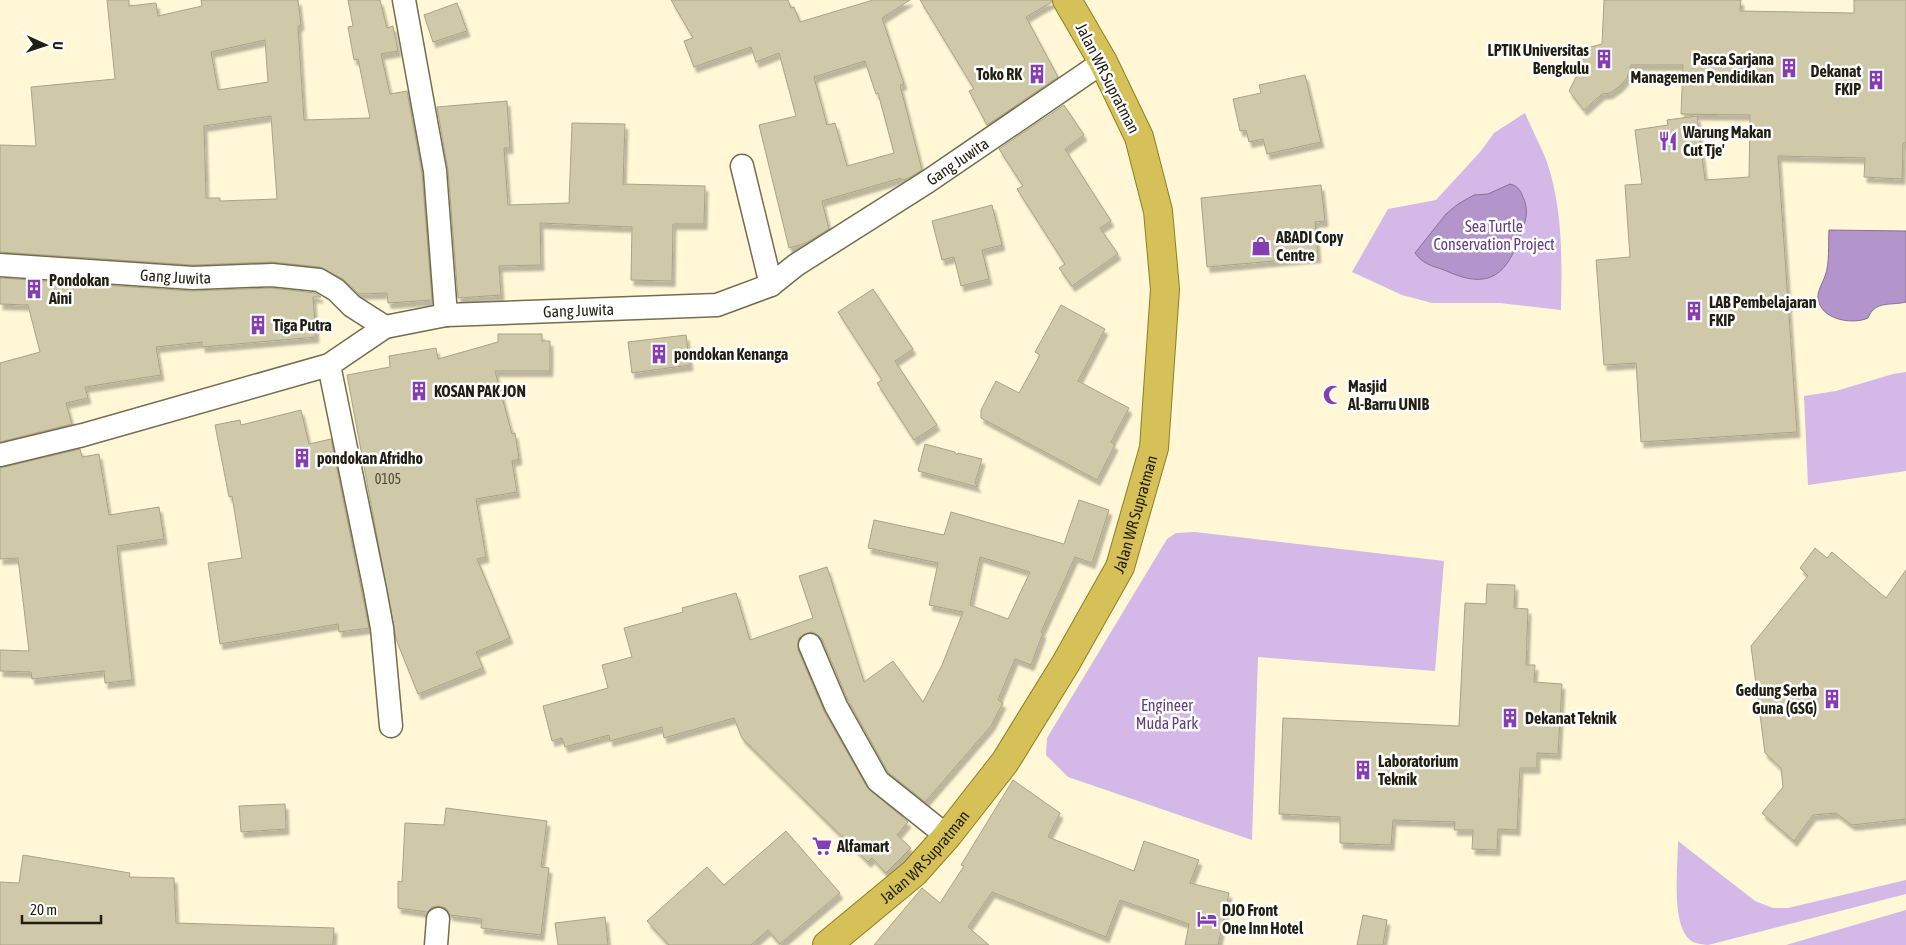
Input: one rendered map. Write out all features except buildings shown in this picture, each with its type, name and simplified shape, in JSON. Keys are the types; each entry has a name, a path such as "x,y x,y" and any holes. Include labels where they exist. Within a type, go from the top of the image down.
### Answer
{"highway":[{"name":"Jalan WR Supratman","path":"827,945 914,873 947,836 1013,749 1066,663 1120,568 1154,448 1165,289 1158,210 1139,137 1103,62 1067,0"}],"street":[{"path":"404,0 435,171 446,315"},
{"name":"Gang Juwita","path":"0,265 192,278 272,275 319,280 336,290 352,306 385,327 446,315 717,305 771,285 796,266 927,182 1103,62"},
{"path":"742,166 771,285"},
{"path":"0,455 83,435 329,365 385,327"},
{"path":"329,365 376,590 382,628 391,726"},
{"path":"810,645 836,706 878,781 947,836"},
{"path":"436,945 438,919"}],"green space":[{"name":"Sea Turtle Conservation Project","path":"1525,113 1547,162 1556,198 1561,254 1561,310 1499,303 1432,303 1402,295 1352,272 1388,209 1436,200 1481,151 1494,133"},
{"path":"1906,372 1906,471 1808,485 1804,396 1836,391"},
{"name":"Engineer Muda Park","path":"1195,532 1444,561 1435,671 1258,657 1252,840 1068,777 1046,755 1047,738 1167,539 1176,533"},
{"path":"1678,841 1755,901 1773,908 1788,908 1906,880 1906,894 1708,945 1698,944 1689,939 1683,931 1680,920 1677,893"},
{"path":"1906,910 1906,945 1786,945"}],"shaded area":[{"path":"1510,184 1517,187 1521,192 1525,203 1526,215 1524,227 1512,256 1499,272 1483,279 1463,277 1427,264 1415,253 1446,214 1458,204 1474,195 1488,194"},
{"path":"1829,230 1906,231 1906,302 1879,306 1871,312 1868,318 1854,321 1838,319 1825,311 1820,305 1818,296 1828,265"}],"place":[{"name":"LPTIK Universitas Bengkulu","path":"1604,59"},
{"name":"Pasca Sarjana Managemen Pendidikan","path":"1789,68"},
{"name":"Toko RK","path":"1037,74"},
{"name":"Dekanat FKIP","path":"1876,80"},
{"name":"Warung Makan Cut Tje'","path":"1668,141"},
{"name":"ABADI Copy Centre","path":"1261,246"},
{"name":"Pondokan Aini","path":"34,289"},
{"name":"LAB Pembelajaran FKIP","path":"1694,311"},
{"name":"Tiga Putra","path":"258,325"},
{"name":"pondokan Kenanga","path":"659,354"},
{"name":"KOSAN PAK JON","path":"419,391"},
{"name":"Masjid Al-Barru UNIB","path":"1333,395"},
{"name":"pondokan Afridho","path":"302,458"},
{"name":"Gedung Serba Guna (GSG)","path":"1832,699"},
{"name":"Dekanat Teknik","path":"1510,718"},
{"name":"Laboratorium Teknik","path":"1363,770"},
{"name":"Alfamart","path":"822,846"},
{"name":"DJO Front One Inn Hotel","path":"1207,919"}]}
